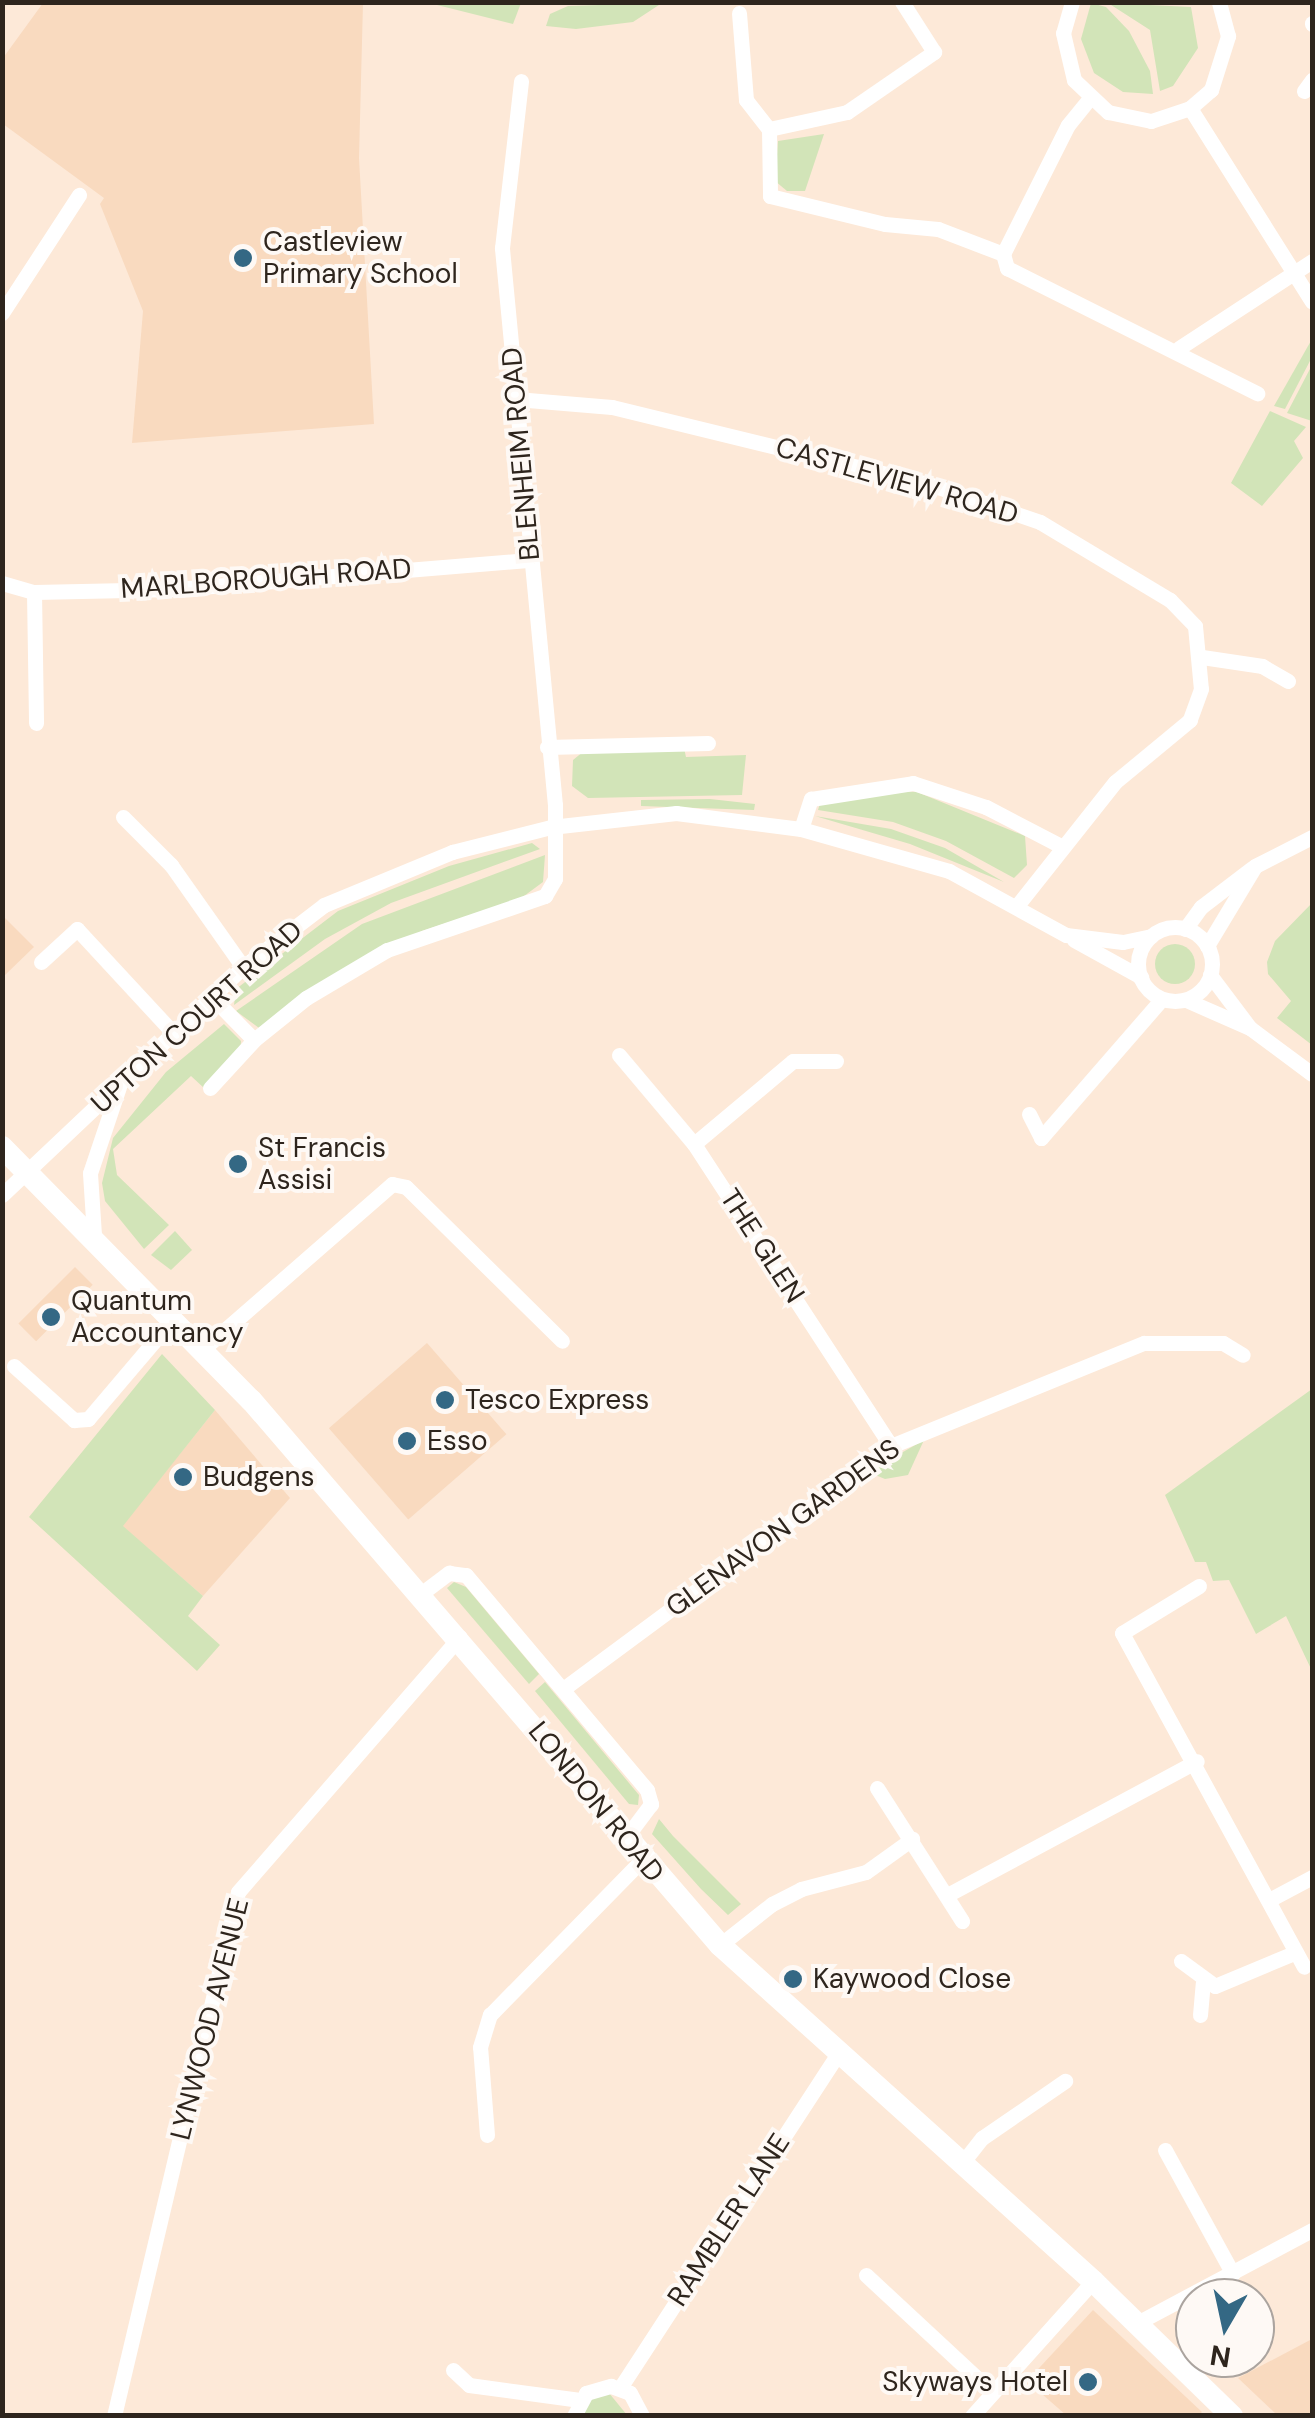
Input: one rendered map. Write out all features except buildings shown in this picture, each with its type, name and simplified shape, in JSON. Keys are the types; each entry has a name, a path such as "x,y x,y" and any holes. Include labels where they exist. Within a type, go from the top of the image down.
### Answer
{"main road":[{"name":"LONDON ROAD","path":"2,1147 94,1234 202,1348 422,1593 641,1861 720,1945 1093,2281 1232,2416"}],"street":[{"path":"769,130 847,112 934,52 902,2"},
{"path":"1072,2 1063,33 1065,58 1089,100 1129,120 1152,121 1190,108 1224,64 1228,36 1219,2"},
{"path":"739,13 746,100 769,130 770,196 884,224 938,229 1003,254"},
{"name":"BLENHEIM ROAD","path":"521,81 502,248 548,746 551,828"},
{"path":"1089,100 1068,125 1003,254 1007,268 1179,348 1257,393"},
{"path":"1190,108 1289,274 1312,302"},
{"path":"2,313 79,195"},
{"path":"1179,348 1312,261"},
{"name":"CASTLEVIEW ROAD","path":"516,399 612,407 930,484 1040,522 1170,600 1195,626 1202,657"},
{"name":"MARLBOROUGH ROAD","path":"2,583 34,592 176,589 531,560"},
{"path":"34,592 36,723"},
{"path":"1016,907 1059,845 1115,782 1190,720 1202,657 1262,666 1288,680"},
{"path":"548,746 708,742"},
{"path":"801,830 811,799 913,782 986,807 1059,845"},
{"name":"UPTON COURT ROAD","path":"2,1195 243,967 324,906 452,852 551,828 676,813 801,830 949,871 1066,935 1123,942 1151,936"},
{"path":"123,817 172,866 243,967"},
{"name":"UPTON COURT ROAD","path":"210,1088 254,1040 306,998 387,950 545,896 554,879 551,828"},
{"path":"1140,977 1139,957 1151,936 1185,928 1201,907 1254,866 1312,837"},
{"path":"1250,1028 1210,975 1207,946 1254,866"},
{"path":"1185,928 1207,946"},
{"path":"42,962 77,929 175,1035"},
{"path":"1066,935 1140,977 1162,998 1186,1000 1250,1028 1312,1074"},
{"path":"1186,1000 1210,975"},
{"path":"212,997 254,1040"},
{"path":"1029,1114 1042,1138 1162,998"},
{"name":"THE GLEN","path":"619,1055 694,1144 891,1446"},
{"path":"694,1144 792,1061 836,1062"},
{"path":"94,1234 90,1174 123,1079"},
{"path":"202,1348 392,1184 406,1186 562,1340"},
{"path":"14,1366 74,1420 88,1419 174,1318"},
{"name":"GLENAVON GARDENS","path":"564,1689 891,1446 1144,1343 1224,1343 1244,1354"},
{"path":"422,1593 449,1573 466,1575 647,1790 645,1816 624,1840"},
{"path":"1200,1586 1122,1634 1197,1762 1304,1967"},
{"name":"LYNWOOD AVENUE","path":"114,2416 238,1892 460,1637"},
{"path":"949,1894 1197,1762"},
{"path":"877,1788 949,1894 962,1921"},
{"path":"720,1945 772,1904 866,1872 912,1839"},
{"path":"488,2135 480,2046 490,2015 641,1861"},
{"path":"1270,1899 1312,1877"},
{"path":"1204,1983 1245,1977 1294,1953"},
{"path":"1181,1960 1204,1983"},
{"path":"1200,2015 1204,1983"},
{"name":"RAMBLER LANE","path":"620,2388 839,2052"},
{"path":"963,2162 982,2138 1065,2081"},
{"path":"1165,2150 1233,2274"},
{"path":"1136,2323 1312,2230"},
{"path":"866,2274 992,2392"},
{"path":"972,2416 1093,2281"},
{"path":"453,2370 469,2385 577,2408 602,2386 620,2388 642,2416"}],"shaded area":[{"name":"Castleview Primary School","path":"43,3 363,3 359,158 374,424 132,443 143,311 100,204 104,198 3,124 3,58"},
{"path":"3,916 34,947 3,977"},
{"path":"75,1267 93,1285 36,1341 18,1324"},
{"path":"427,1343 506,1434 408,1520 329,1428"},
{"path":"215,1410 290,1498 203,1596 122,1526"},
{"path":"1093,2310 1202,2412 1066,2415 1027,2381"},
{"path":"1312,2339 1312,2415 1277,2415 1238,2378 1275,2378 1275,2358"}],"green space":[{"path":"429,3 521,3 513,24"},
{"path":"662,3 633,22 576,29 546,26 550,14 568,6"},
{"path":"1091,3 1106,7 1129,31 1150,71 1153,94 1123,92 1094,73 1081,39"},
{"path":"1108,3 1191,7 1198,48 1173,86 1160,91 1150,30"},
{"path":"824,134 805,191 787,191 775,181 778,141"},
{"path":"1312,339 1312,357 1285,409 1274,406"},
{"path":"1312,365 1312,421 1287,413"},
{"path":"1270,411 1306,427 1294,441 1303,458 1262,506 1231,483"},
{"path":"684,748 686,757 746,755 742,795 588,798 572,786 573,760 584,751"},
{"path":"917,792 1025,836 1027,865 1014,878 946,841 893,822 818,810 821,800"},
{"path":"710,799 755,804 754,810 641,806 641,800"},
{"path":"815,816 891,829 945,848 1004,882 910,844"},
{"path":"532,843 540,849 391,903 325,939 234,1005 236,989 338,911 449,866"},
{"path":"545,855 543,882 520,899 422,931 259,1028 236,1011 362,924"},
{"path":"1312,903 1312,1045 1277,1018 1291,1001 1268,974 1267,962 1275,941"},
{"path":"1175,944 1189,950 1195,964 1189,978 1175,984 1161,978 1155,964 1161,950"},
{"path":"224,1024 241,1041 240,1058 204,1088 191,1076 113,1149 117,1175 169,1225 144,1249 105,1201 102,1183 113,1138 166,1072"},
{"path":"175,1231 192,1250 171,1270 151,1255"},
{"path":"162,1354 215,1410 123,1526 203,1596 188,1616 220,1645 197,1671 29,1517"},
{"path":"1312,1389 1312,1671 1286,1616 1256,1634 1229,1580 1213,1581 1206,1562 1195,1562 1165,1495"},
{"path":"924,1440 908,1475 885,1479 868,1472"},
{"path":"454,1582 466,1587 539,1674 529,1684 447,1588"},
{"path":"545,1682 639,1795 638,1805 629,1804 535,1691"},
{"path":"659,1819 741,1904 728,1915 652,1834"},
{"path":"609,2393 627,2415 580,2416 587,2400"}],"place":[{"name":"Castleview Primary School","path":"243,258"},
{"name":"St Francis Assisi","path":"238,1164"},
{"name":"Quantum Accountancy","path":"51,1317"},
{"name":"Tesco Express","path":"445,1400"},
{"name":"Esso","path":"407,1441"},
{"name":"Budgens","path":"183,1477"},
{"name":"Kaywood Close","path":"793,1979"},
{"name":"Skyways Hotel","path":"1088,2382"}]}
